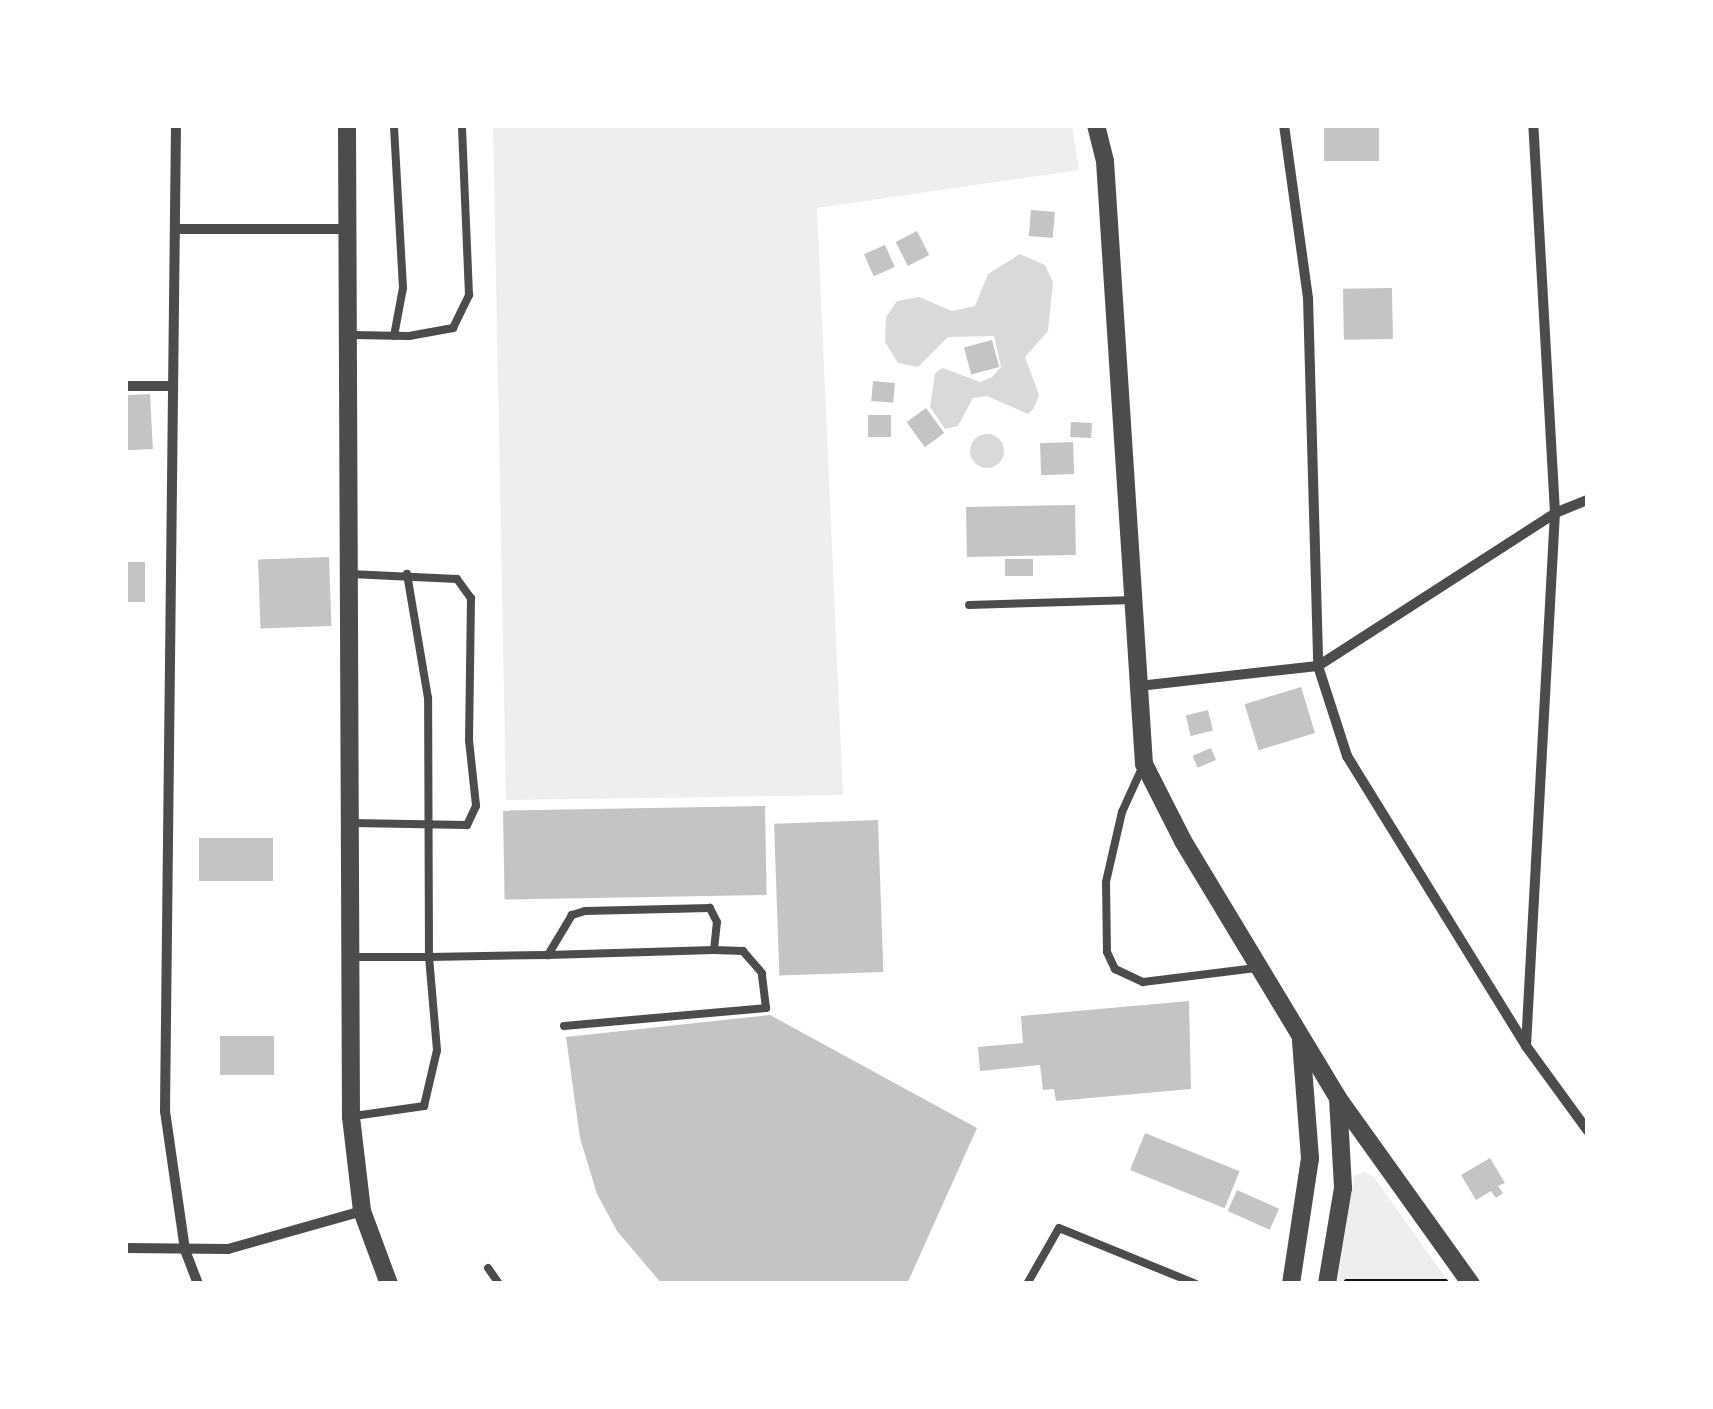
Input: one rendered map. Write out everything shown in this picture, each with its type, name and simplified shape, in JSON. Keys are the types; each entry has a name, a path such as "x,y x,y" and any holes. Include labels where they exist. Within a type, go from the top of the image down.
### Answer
{"street":[{"path":"176,125 165,1111 186,1250 198,1284"},
{"path":"348,125 351,230 347,823 351,1117 362,1211 390,1284"},
{"path":"1096,125 1105,161 1144,764 1183,842 1338,1098 1470,1284"},
{"path":"1284,125 1308,298 1318,666 1348,756 1526,1046 1588,1131"},
{"path":"1526,1046 1555,513 1532,125"},
{"path":"176,229 351,230"},
{"path":"125,386 172,386"},
{"path":"1139,686 1318,666 1555,513 1588,500"},
{"path":"1292,1284 1310,1158 1300,1036"},
{"path":"1332,1282 1344,1188 1338,1098"},
{"path":"125,1248 228,1249 362,1211"}],"lane":[{"path":"394,125 402,288 394,336"},
{"path":"350,335 394,336 453,328 469,296 462,125"},
{"path":"347,823 466,824 476,806 469,740 471,598 457,579 350,574"},
{"path":"351,1117 424,1106 437,1050 429,957 428,698 407,574"},
{"path":"969,605 1134,600"},
{"path":"1144,764 1122,812 1106,882 1107,952 1115,969 1143,982 1262,967"},
{"path":"548,954 572,915 603,910 710,908 717,922 714,950"},
{"path":"348,957 742,951 762,973 766,1008 564,1026"},
{"path":"1028,1284 1059,1228 1196,1284"},
{"path":"488,1268 498,1284"}],"path":[{"path":"1332,1282 1448,1282"}],"shaded area":[{"path":"493,125 1072,125 1079,170 817,208 843,795 506,800"},
{"path":"1020,254 1045,265 1053,282 1048,331 1025,357 1039,395 1034,408 1028,414 987,396 973,398 958,426 945,429 930,407 935,373 943,368 980,382 992,377 1001,367 994,336 948,337 918,367 898,363 885,342 886,317 897,301 919,297 952,311 975,306 988,274"},
{"path":"987,434 999,439 1004,451 999,463 987,468 975,463 970,451 975,439"},
{"path":"1364,1172 1374,1177 1450,1284 1337,1284 1354,1175"}],"building":[{"path":"1324,125 1379,125 1379,161 1324,161"},
{"path":"1031,210 1055,212 1053,238 1029,236"},
{"path":"917,231 929,255 908,266 896,242"},
{"path":"885,245 895,267 874,276 864,254"},
{"path":"1392,288 1393,339 1344,340 1343,289"},
{"path":"992,340 999,367 971,375 964,348"},
{"path":"873,381 895,383 893,403 871,401"},
{"path":"150,394 153,449 128,450 125,395"},
{"path":"926,408 944,433 925,447 907,422"},
{"path":"868,415 891,415 891,437 868,437"},
{"path":"1071,422 1092,423 1091,438 1070,437"},
{"path":"1073,442 1074,474 1041,475 1040,443"},
{"path":"1075,505 1076,555 967,557 966,507"},
{"path":"329,557 331,626 260,628 258,559"},
{"path":"1005,559 1033,559 1033,576 1005,576"},
{"path":"125,562 145,562 145,602 125,602"},
{"path":"1301,687 1315,733 1259,750 1245,704"},
{"path":"1208,710 1213,730 1191,736 1186,716"},
{"path":"1211,748 1216,760 1198,768 1193,756"},
{"path":"765,806 767,895 505,900 503,811"},
{"path":"878,820 883,972 779,976 774,824"},
{"path":"199,838 273,838 273,881 199,881"},
{"path":"1189,1001 1191,1089 1056,1101 1054,1089 1043,1090 1040,1065 980,1071 978,1047 1023,1043 1021,1016"},
{"path":"770,1015 977,1128 907,1284 662,1284 617,1231 597,1194 580,1138 566,1037"},
{"path":"220,1036 274,1036 274,1075 220,1075"},
{"path":"1145,1133 1240,1171 1225,1208 1130,1170"},
{"path":"1490,1158 1505,1183 1498,1186 1503,1193 1496,1198 1491,1191 1476,1200 1461,1175"},
{"path":"1237,1190 1279,1209 1270,1230 1228,1211"}]}
